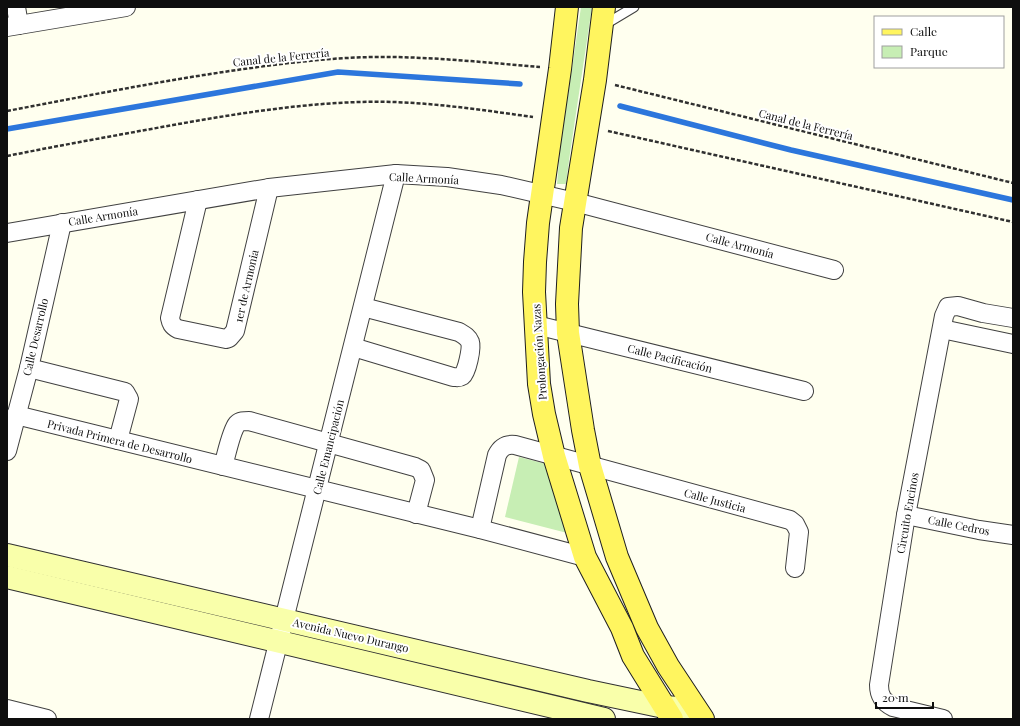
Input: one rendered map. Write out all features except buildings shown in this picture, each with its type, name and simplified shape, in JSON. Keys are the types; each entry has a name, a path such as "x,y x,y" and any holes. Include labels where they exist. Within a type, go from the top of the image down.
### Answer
{"main road":[{"name":"Prolongación Nazas","path":"567,7 560,69 542,194 535,262 539,384 544,414 554,456 585,557 622,628 633,656 668,713"},
{"path":"603,17 595,80 571,228 566,304 568,333 590,466 617,557 647,628 668,666 699,714"}],"street":[{"path":"13,26 16,7"},
{"path":"13,26 38,14 126,7"},
{"name":"Calle Armonía","path":"7,233 269,188 396,174 447,177 501,185 575,202 834,270"},
{"name":"Calle Emancipación","path":"259,719 396,174"},
{"name":"1er de Armonia","path":"198,200 170,318 171,323 178,329 226,339 230,338 235,331 269,188"},
{"name":"Calle Desarrollo","path":"7,451 12,425 15,390 28,368 62,223"},
{"name":"Circuito Encinos","path":"943,719 893,707 886,704 879,692 906,515 942,329 948,307 952,306 1013,318"},
{"path":"353,347 453,377 460,377 464,374 466,369 471,345 466,336 459,332 363,307"},
{"name":"Calle Pacificación","path":"536,325 804,391"},
{"path":"942,329 1013,344"},
{"path":"28,368 125,392 129,399 118,440"},
{"path":"223,466 234,429 238,423 249,421 416,467 421,470 425,480 416,514"},
{"name":"Privada Primera de Desarrollo","path":"12,425 118,440 480,529 585,557"},
{"name":"Calle Justicia","path":"480,529 497,454 499,450 508,444 790,520 795,524 800,532 795,568"},
{"name":"Calle Cedros","path":"906,515 979,530 1013,535"},
{"name":"Avenida Nuevo Durango","path":"7,556 588,691 668,713 699,714"},
{"name":"Avenida Nuevo Durango","path":"7,577 278,641 581,716 604,719"},
{"path":"581,716 588,691"},
{"path":"7,709 38,718"}],"lane":[{"path":"603,17 634,7"}],"path":[{"name":"Canal de la Ferrería","path":"7,111 206,74 274,64 342,58 394,57 456,60 560,69"},
{"name":"Canal de la Ferrería","path":"595,80 1013,183"},
{"path":"7,156 236,114 300,106 359,102 406,102 457,107 553,120"},
{"path":"588,126 1013,222"}],"green space":[{"path":"581,7 592,7 566,184 557,184 560,150"},
{"path":"519,457 554,466 571,534 505,517"}],"waterway":[{"path":"7,129 338,72 520,84"},
{"path":"620,106 791,150 1013,200"}]}
